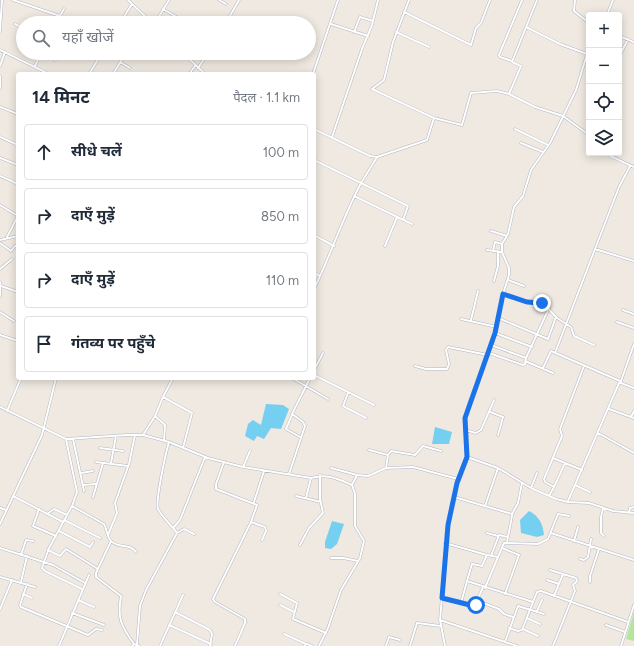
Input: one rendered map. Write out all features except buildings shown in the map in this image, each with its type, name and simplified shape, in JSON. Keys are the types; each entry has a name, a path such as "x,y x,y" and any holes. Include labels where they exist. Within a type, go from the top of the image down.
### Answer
{"street":[{"path":"0,31 2,0"},
{"path":"13,0 60,16 64,9"},
{"path":"128,0 145,16"},
{"path":"158,16 169,0"},
{"path":"219,0 226,4"},
{"path":"230,16 239,0"},
{"path":"314,72 338,0"},
{"path":"332,137 368,36 378,0"},
{"path":"409,0 396,32 384,80 372,89 434,118 462,125 471,93 497,91 509,94 535,107 563,116 586,133"},
{"path":"404,12 470,46 477,26 481,23 490,0"},
{"path":"509,94 521,66 500,57 499,55 522,0"},
{"path":"512,62 537,0"},
{"path":"575,0 574,11 586,21"},
{"path":"608,12 613,0"},
{"path":"124,16 132,4"},
{"path":"163,9 175,16"},
{"path":"354,32 360,17 373,21"},
{"path":"331,24 368,36"},
{"path":"445,646 440,620 445,543 458,479 467,457 465,418 492,345 503,294 508,280 509,268 502,252 502,244 507,236 514,207 523,197 530,170 548,145 576,90 586,54 560,44 526,27"},
{"path":"396,32 429,47"},
{"path":"622,37 634,42"},
{"path":"622,51 628,39"},
{"path":"0,50 16,58"},
{"path":"0,66 5,52"},
{"path":"20,60 45,72"},
{"path":"34,67 38,60"},
{"path":"90,72 98,60"},
{"path":"189,60 203,72"},
{"path":"198,68 203,60"},
{"path":"114,72 120,62 130,68"},
{"path":"190,72 195,66"},
{"path":"0,76 0,88"},
{"path":"0,107 16,113"},
{"path":"316,129 370,156 377,157 427,140 434,118"},
{"path":"516,129 548,145"},
{"path":"0,137 16,144"},
{"path":"521,143 543,152"},
{"path":"610,156 634,167"},
{"path":"316,285 334,246 354,196 377,157"},
{"path":"0,158 16,164"},
{"path":"316,161 408,206 403,220"},
{"path":"555,353 619,188 630,166"},
{"path":"0,176 16,183"},
{"path":"354,196 412,224"},
{"path":"0,205 16,215"},
{"path":"385,246 397,217"},
{"path":"7,237 16,220"},
{"path":"491,231 507,236"},
{"path":"0,240 7,237 16,236"},
{"path":"316,236 334,246"},
{"path":"493,251 495,242 502,244"},
{"path":"0,243 11,251 16,246"},
{"path":"595,249 634,261"},
{"path":"487,250 502,252"},
{"path":"494,281 498,264 498,252"},
{"path":"0,269 12,259"},
{"path":"316,274 320,276"},
{"path":"508,280 524,286"},
{"path":"0,282 0,296"},
{"path":"1,286 16,291"},
{"path":"470,320 478,291"},
{"path":"503,294 527,302 542,303 549,308 556,317 571,327 574,336 594,345"},
{"path":"415,366 426,369 447,369 449,364 446,350 448,347 488,354 523,365 549,308"},
{"path":"623,310 634,314"},
{"path":"0,312 14,321"},
{"path":"498,318 549,338 556,317"},
{"path":"461,319 496,327"},
{"path":"617,322 634,328"},
{"path":"495,333 532,347"},
{"path":"0,335 16,339"},
{"path":"568,502 609,409 634,344"},
{"path":"492,345 526,358"},
{"path":"543,368 550,351 634,388"},
{"path":"316,366 323,353"},
{"path":"526,361 553,373"},
{"path":"554,487 545,482 544,479 562,436 560,429 584,366"},
{"path":"316,375 348,393 374,405"},
{"path":"7,411 20,380"},
{"path":"0,524 43,429 55,380"},
{"path":"143,436 155,416 172,380"},
{"path":"295,380 328,399"},
{"path":"300,438 286,429 309,380"},
{"path":"348,393 343,406 366,418"},
{"path":"163,397 192,413 183,448"},
{"path":"465,430 478,433 490,412 494,400"},
{"path":"0,407 66,439 135,435 143,436 169,442 205,457 243,467 311,478 320,475 332,476 352,485"},
{"path":"609,409 633,418 634,411"},
{"path":"490,412 503,417 498,436"},
{"path":"289,474 304,424 292,415"},
{"path":"155,416 166,428 164,441"},
{"path":"598,433 634,452"},
{"path":"108,535 117,513 115,503 128,466 135,435"},
{"path":"111,464 116,436"},
{"path":"66,439 77,492 72,506 48,550 42,568 45,571 82,589"},
{"path":"73,439 84,491"},
{"path":"169,442 164,461 157,505 177,534"},
{"path":"370,450 388,454 391,451 395,451 415,455 423,446 441,450"},
{"path":"100,448 123,451"},
{"path":"243,467 250,451"},
{"path":"386,468 388,454"},
{"path":"172,528 180,520 205,457"},
{"path":"467,457 498,468 531,488 549,496 568,502 589,503 613,511 634,513"},
{"path":"553,458 582,470"},
{"path":"96,462 128,466"},
{"path":"224,462 216,484 216,489 254,502 257,505 251,522 213,598 215,602 245,619 246,623 235,646"},
{"path":"93,497 103,463"},
{"path":"549,496 565,463"},
{"path":"331,468 357,475 368,476 386,468 413,467 458,479"},
{"path":"485,506 498,468"},
{"path":"81,473 93,471"},
{"path":"254,502 264,471"},
{"path":"531,488 537,473"},
{"path":"300,545 307,531 323,515 320,502 320,475"},
{"path":"319,646 326,633 341,590 358,561 364,541 355,526 355,494 352,485 357,475"},
{"path":"306,498 311,478"},
{"path":"442,598 475,606 504,543 507,542 508,529 512,519 512,514 518,503 522,483"},
{"path":"83,485 96,484"},
{"path":"575,485 590,492"},
{"path":"13,496 47,514 100,538"},
{"path":"296,496 320,502"},
{"path":"454,497 512,514"},
{"path":"72,506 104,524 111,541 119,547 128,546 136,552"},
{"path":"629,513 630,509 634,507"},
{"path":"0,508 6,510"},
{"path":"47,514 54,508 67,515"},
{"path":"603,508 601,533 604,536"},
{"path":"39,510 34,526 56,536"},
{"path":"507,542 540,543 548,539 558,514 569,516"},
{"path":"251,522 265,527 266,531 262,540"},
{"path":"574,540 578,527"},
{"path":"136,645 140,606 146,590 177,534 184,529 194,534"},
{"path":"59,531 90,547 93,542"},
{"path":"487,533 498,536 500,534 508,537"},
{"path":"551,533 634,560"},
{"path":"491,556 498,536"},
{"path":"580,559 584,560 588,557 591,539"},
{"path":"21,555 26,540 33,541"},
{"path":"111,541 96,575 98,580 112,588 120,596 118,605 121,623 136,645"},
{"path":"445,543 498,557"},
{"path":"0,548 44,561 85,583"},
{"path":"502,548 519,554 505,594"},
{"path":"48,550 60,556 65,549 98,569"},
{"path":"590,582 590,576 599,549"},
{"path":"461,602 472,564 482,566 487,555"},
{"path":"21,582 27,556"},
{"path":"331,558 345,558 358,561"},
{"path":"550,570 577,579 577,582 573,585 575,591 553,646"},
{"path":"59,646 89,574"},
{"path":"554,596 563,574"},
{"path":"0,577 21,582 36,588"},
{"path":"0,609 12,580"},
{"path":"547,580 559,584"},
{"path":"467,581 533,602"},
{"path":"27,584 20,604 21,607 88,635 96,629 102,630"},
{"path":"509,628 520,632 539,591 628,622"},
{"path":"23,594 32,598"},
{"path":"280,594 296,603 292,617 294,620 326,633"},
{"path":"160,646 183,595"},
{"path":"78,600 94,607"},
{"path":"538,611 542,600"},
{"path":"478,601 499,608 504,614 513,617"},
{"path":"280,605 294,612"},
{"path":"621,646 634,605"},
{"path":"504,642 518,606 530,608 544,614"},
{"path":"169,625 211,645 212,634 210,630 175,612"},
{"path":"72,613 104,625"},
{"path":"526,618 540,624"},
{"path":"440,620 517,646"},
{"path":"410,646 417,623 441,626"},
{"path":"606,625 625,632"},
{"path":"522,629 538,636"},
{"path":"284,634 305,645 312,646"},
{"path":"386,646 389,637 400,640"}],"green space":[{"path":"634,612 634,641 626,639"}],"water":[{"path":"266,404 283,405 289,409 281,429 271,428 264,439 257,436 254,441 245,436 248,424 253,420 261,425"},
{"path":"435,427 452,432 449,444 432,444"},
{"path":"529,511 540,521 543,527 544,535 537,537 521,533 520,520"},
{"path":"332,521 344,524 337,544 331,549 325,548 325,542"}],"route":[{"path":"476,605 474,606 442,598 445,572 445,543 448,525 457,483 467,457 465,418 492,345 503,294 527,302 542,303"}]}
